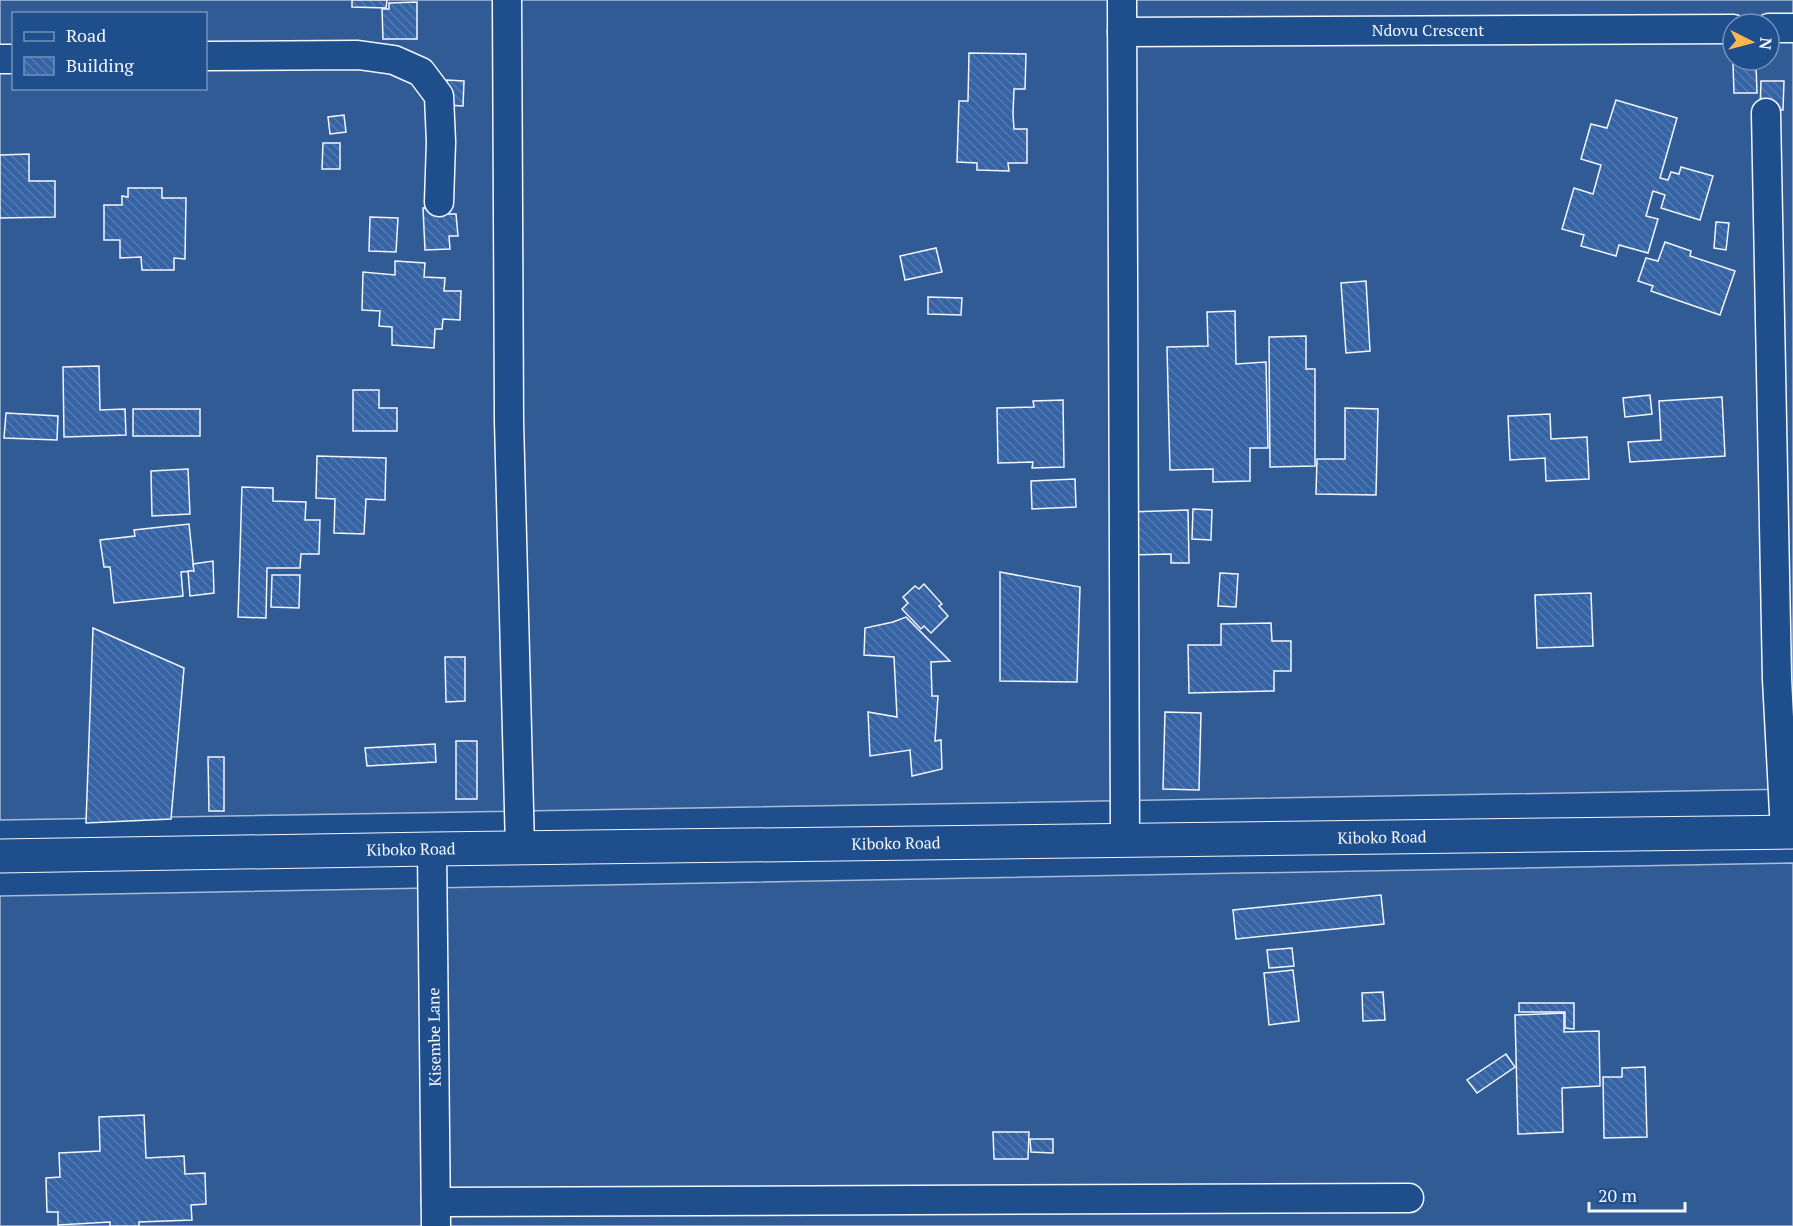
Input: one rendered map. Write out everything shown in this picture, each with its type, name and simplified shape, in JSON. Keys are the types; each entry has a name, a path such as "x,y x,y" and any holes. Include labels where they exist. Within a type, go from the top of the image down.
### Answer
{"street":[{"path":"507,0 509,421 520,848"},
{"path":"1122,0 1125,840"},
{"name":"Ndovu Crescent","path":"1122,32 1721,28"},
{"path":"207,56 358,55 394,60 422,72 439,96 441,142 439,202"},
{"path":"1766,113 1778,679 1789,832"},
{"name":"Kiboko Road","path":"0,856 1789,832"},
{"name":"Kisembe Lane","path":"432,849 436,1214"},
{"path":"436,1214 1409,1198"}],"shaded area":[{"path":"0,0 1793,0 1793,789 0,820"},
{"path":"1793,863 1793,1226 0,1226 0,896"}],"building":[{"path":"352,0 387,0 386,8 352,7"},
{"path":"417,2 417,39 383,39 382,9 389,9 389,3"},
{"path":"969,53 1026,54 1025,89 1014,89 1013,114 1014,129 1027,129 1027,163 1008,163 1009,171 977,170 977,163 957,162 959,101 968,101"},
{"path":"1733,72 1756,72 1757,93 1734,93"},
{"path":"447,80 464,81 463,106 446,105"},
{"path":"1761,81 1784,81 1783,110 1760,110"},
{"path":"1616,100 1677,118 1660,178 1668,180 1671,172 1679,174 1681,167 1713,176 1700,220 1661,208 1665,195 1653,191 1646,216 1658,219 1648,253 1619,245 1616,256 1581,246 1584,235 1562,229 1574,188 1593,194 1601,165 1581,159 1591,124 1607,128"},
{"path":"344,115 346,132 330,134 328,117"},
{"path":"323,143 340,143 340,169 322,169"},
{"path":"29,154 29,181 55,181 55,217 0,218 0,155"},
{"path":"128,188 162,188 162,198 186,198 185,259 174,258 174,270 142,270 141,257 120,258 120,240 104,240 104,205 122,205 122,196 128,197"},
{"path":"446,207 446,214 456,214 458,236 449,236 450,249 425,250 423,208"},
{"path":"370,217 398,218 396,252 369,251"},
{"path":"1716,222 1729,223 1726,250 1714,248"},
{"path":"1665,242 1691,251 1690,256 1735,271 1720,315 1651,291 1653,286 1638,281 1646,258 1658,261"},
{"path":"936,248 942,272 905,280 900,256"},
{"path":"395,261 425,263 424,277 445,278 444,291 461,291 460,320 443,319 442,329 435,329 434,348 392,345 392,327 379,326 380,311 362,310 363,272 395,275"},
{"path":"1366,281 1370,351 1346,353 1341,283"},
{"path":"928,297 962,298 961,315 928,314"},
{"path":"1235,311 1236,364 1266,362 1268,448 1250,448 1250,481 1213,482 1213,469 1170,470 1167,347 1208,346 1207,312"},
{"path":"1306,336 1306,369 1315,369 1315,466 1270,467 1269,337"},
{"path":"99,366 100,410 125,409 126,435 64,437 63,367"},
{"path":"353,390 379,390 379,408 397,408 397,431 353,431"},
{"path":"1650,395 1652,414 1625,417 1623,398"},
{"path":"1722,397 1725,456 1630,462 1628,442 1661,440 1659,401"},
{"path":"1063,400 1064,467 1032,468 1033,462 998,463 997,408 1034,407 1033,401"},
{"path":"1345,408 1378,409 1376,495 1316,494 1317,459 1345,459"},
{"path":"133,409 200,409 200,436 133,436"},
{"path":"6,413 58,416 57,440 4,438"},
{"path":"1550,414 1551,439 1587,437 1589,479 1546,481 1545,458 1510,460 1508,416"},
{"path":"317,456 386,458 385,500 366,499 364,534 334,533 335,499 316,498"},
{"path":"188,469 190,514 152,516 151,471"},
{"path":"1075,479 1076,507 1032,509 1031,481"},
{"path":"242,487 273,488 273,501 306,502 305,520 320,520 319,554 301,554 300,568 267,568 266,618 238,617"},
{"path":"1193,509 1212,510 1211,540 1192,539"},
{"path":"1188,510 1189,563 1171,563 1171,554 1129,555 1129,512"},
{"path":"189,524 194,571 181,572 183,596 114,603 110,567 104,567 100,540 135,536 134,530"},
{"path":"213,561 214,593 190,596 188,571 194,571 193,564"},
{"path":"1000,572 1080,587 1077,682 1000,681"},
{"path":"1220,573 1238,574 1236,607 1218,606"},
{"path":"272,575 300,575 299,608 271,607"},
{"path":"924,584 942,604 939,606 948,616 931,633 924,626 921,629 902,609 908,603 903,597 915,586 919,589"},
{"path":"1591,593 1593,646 1537,648 1535,595"},
{"path":"906,617 950,661 931,662 932,696 938,696 935,741 941,740 942,769 912,776 910,750 870,756 868,712 897,717 894,657 864,655 865,628"},
{"path":"1271,623 1272,641 1291,641 1291,671 1274,671 1274,691 1189,693 1188,645 1221,645 1221,624"},
{"path":"93,628 184,668 171,819 86,823"},
{"path":"445,657 465,657 465,701 446,702"},
{"path":"1165,712 1201,713 1199,790 1163,789"},
{"path":"456,741 477,741 477,799 456,799"},
{"path":"435,744 436,762 367,766 365,748"},
{"path":"208,757 224,757 224,811 209,811"},
{"path":"1381,895 1384,924 1236,939 1233,910"},
{"path":"1292,948 1294,966 1269,968 1267,950"},
{"path":"1293,970 1299,1021 1269,1025 1264,973"},
{"path":"1383,992 1385,1020 1363,1021 1362,993"},
{"path":"1519,1003 1574,1003 1574,1029 1565,1028 1565,1012 1519,1012"},
{"path":"1564,1013 1564,1032 1599,1031 1600,1086 1562,1088 1563,1132 1518,1134 1515,1015"},
{"path":"1506,1054 1515,1067 1477,1093 1467,1080"},
{"path":"1645,1067 1647,1137 1604,1138 1603,1077 1622,1077 1622,1068"},
{"path":"144,1115 146,1158 184,1156 185,1174 205,1173 206,1204 191,1205 192,1220 139,1222 139,1226 110,1226 110,1222 58,1225 58,1212 47,1212 46,1178 60,1177 59,1153 100,1151 99,1117"},
{"path":"993,1132 1029,1132 1028,1159 994,1159"},
{"path":"1030,1139 1053,1139 1053,1153 1031,1152"}]}
